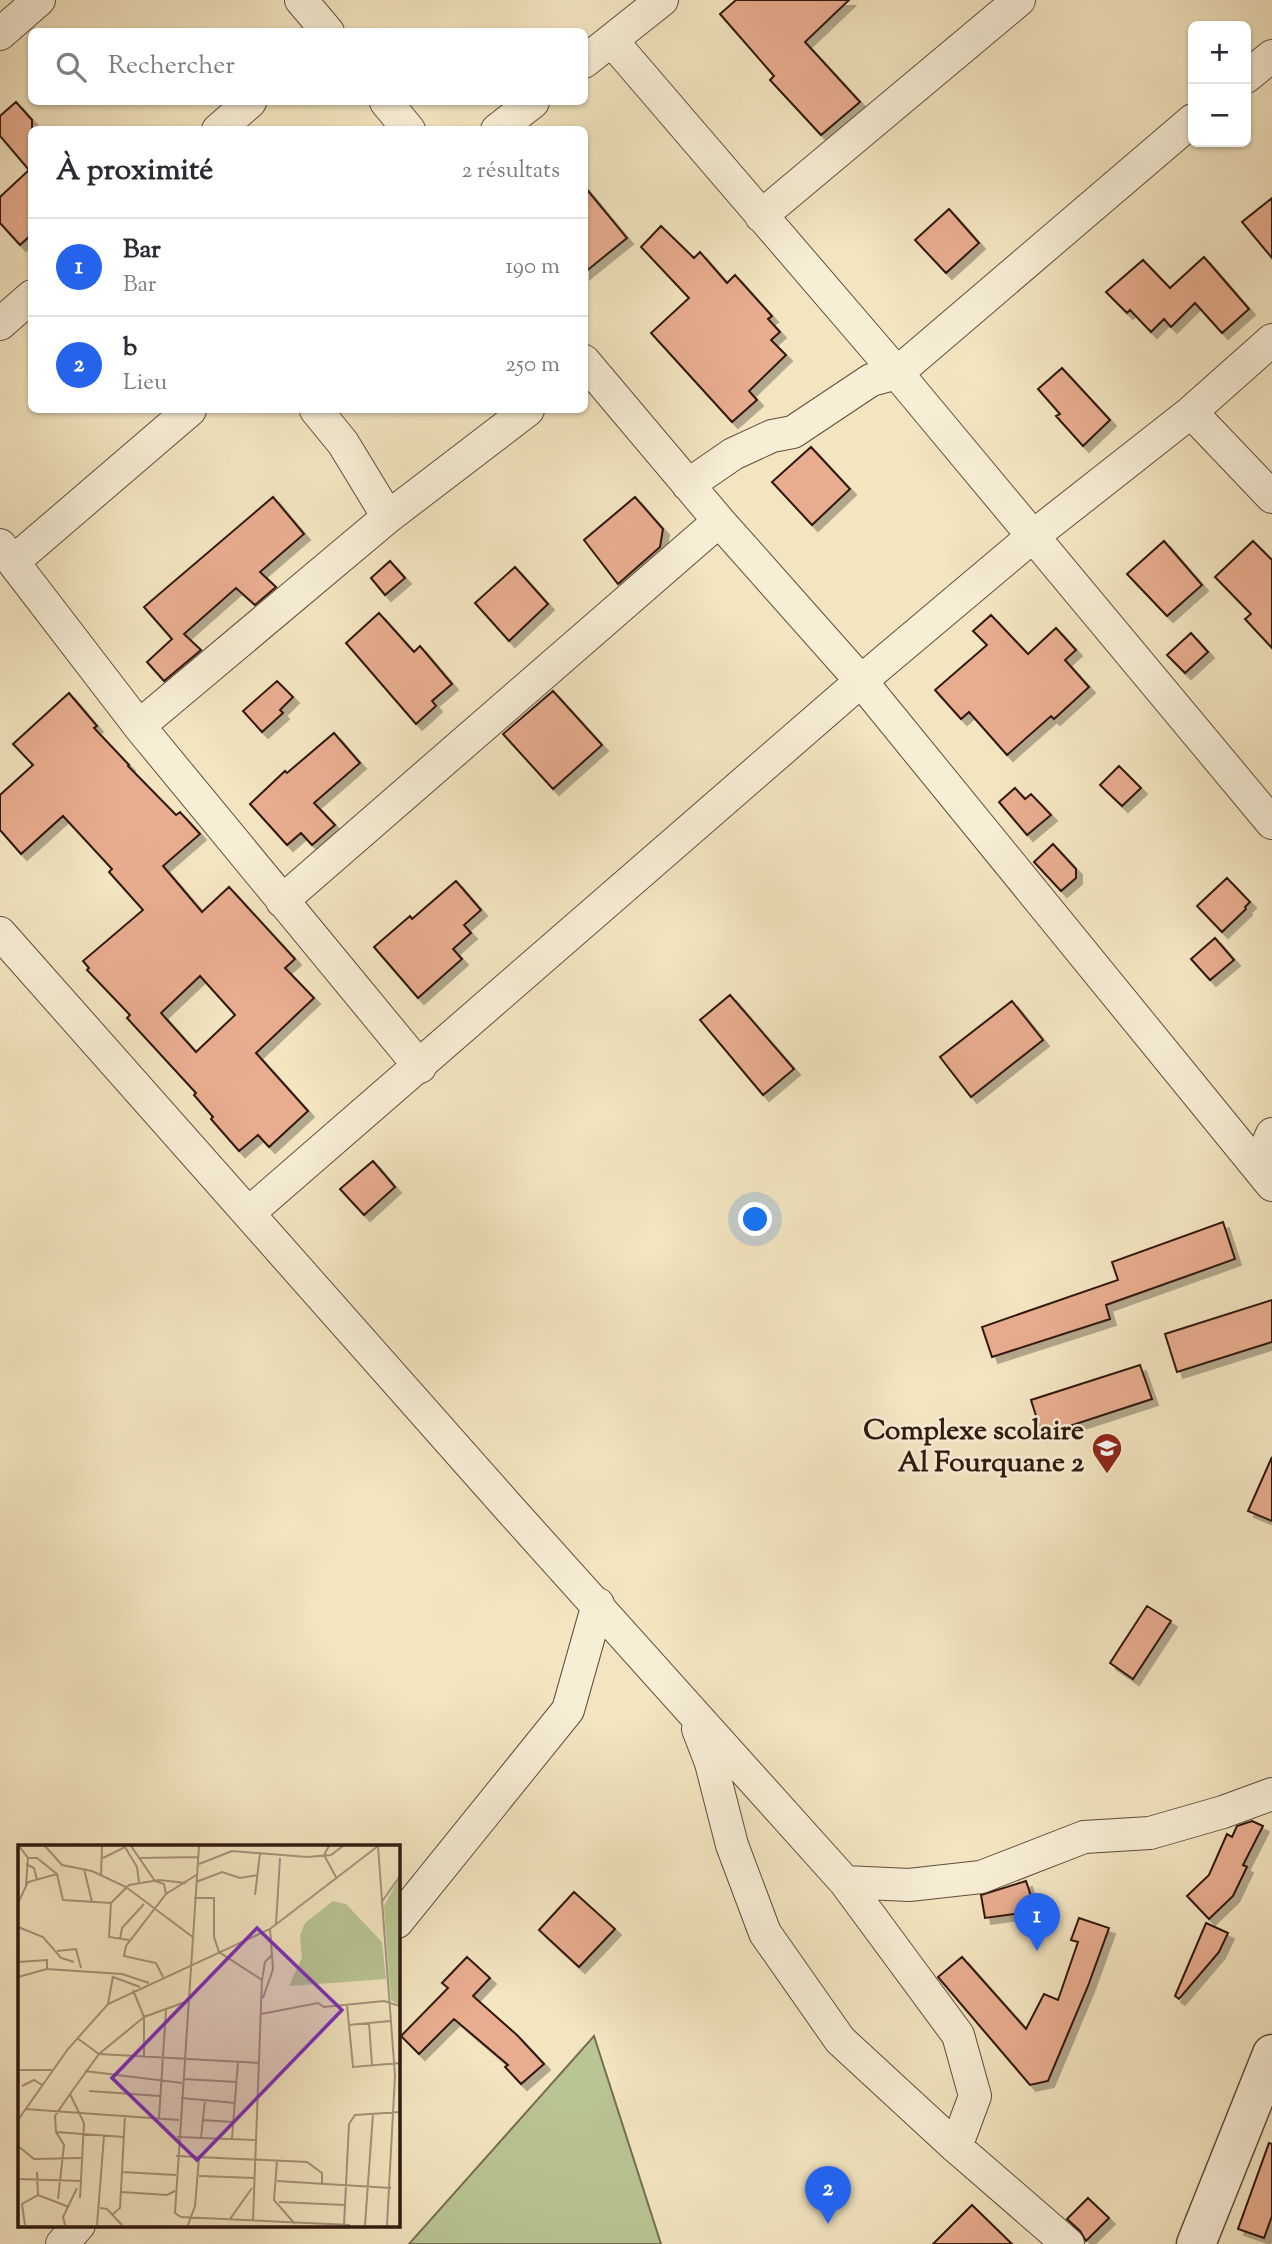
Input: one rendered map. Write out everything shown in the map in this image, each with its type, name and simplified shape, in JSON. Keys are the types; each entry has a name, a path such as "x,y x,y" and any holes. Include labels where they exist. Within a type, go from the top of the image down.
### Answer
{"street":[{"path":"1,31 39,0"},
{"path":"301,0 325,28"},
{"path":"588,59 662,0"},
{"path":"761,216 1019,0"},
{"path":"612,41 897,373 1272,823"},
{"path":"1251,73 1272,56"},
{"path":"223,126 247,105"},
{"path":"388,105 406,126"},
{"path":"501,126 529,105"},
{"path":"688,485 733,454 772,436 793,432 871,380 897,373 1188,124"},
{"path":"0,324 28,300"},
{"path":"250,1212 861,681 1032,537 1191,412 1272,340"},
{"path":"588,366 719,521 861,681 1265,1176"},
{"path":"1191,412 1272,497"},
{"path":"186,413 7,553 139,726 420,1067"},
{"path":"318,413 343,443 388,517"},
{"path":"139,726 388,517 524,413"},
{"path":"282,901 719,521"},
{"path":"0,933 250,1212 509,1508 845,1882 958,2035 975,2096 956,2147"},
{"path":"1265,1176 1272,1134"},
{"path":"399,1920 569,1710 598,1604"},
{"path":"691,1711 711,1763 733,1845 765,1933 840,2040 956,2147 1068,2244"},
{"path":"845,1882 909,1885 981,1877 1084,1837 1150,1833 1223,1812 1272,1794"},
{"path":"1196,2244 1272,2054"},
{"path":"62,2244 78,2226"}],"green space":[{"path":"594,2036 661,2244 409,2244"}],"building":[{"path":"736,0 849,0 805,42 860,102 821,135 770,80 774,76 720,14"},
{"path":"16,102 32,120 32,126 28,126 28,169 0,136 0,116"},
{"path":"28,171 28,238 20,245 0,223 0,197"},
{"path":"588,191 627,238 588,270"},
{"path":"1272,198 1272,258 1242,222"},
{"path":"949,209 979,243 946,273 915,240"},
{"path":"661,226 694,258 700,252 727,283 735,275 772,316 768,319 780,332 771,340 786,355 749,391 757,400 732,422 651,333 689,298 641,247"},
{"path":"1204,257 1249,309 1222,333 1195,303 1171,327 1164,319 1151,332 1130,310 1127,313 1106,292 1143,260 1170,288"},
{"path":"1062,368 1110,420 1083,446 1056,416 1060,414 1038,389"},
{"path":"811,447 850,489 812,525 772,482"},
{"path":"273,497 304,534 260,572 276,587 255,605 236,588 184,634 201,650 164,681 147,662 172,639 144,607"},
{"path":"635,497 663,529 660,547 618,584 584,540"},
{"path":"1164,541 1202,585 1167,616 1127,574"},
{"path":"1253,541 1272,560 1272,648 1245,619 1251,614 1215,577"},
{"path":"390,561 405,578 385,595 371,578"},
{"path":"515,567 548,604 509,641 475,603"},
{"path":"379,613 414,652 420,646 452,684 432,701 436,706 416,724 346,643"},
{"path":"991,615 1028,654 1056,628 1076,650 1065,660 1089,687 1054,719 1051,716 1007,755 969,712 961,719 935,690 987,645 973,631"},
{"path":"1191,633 1208,652 1185,673 1167,655"},
{"path":"277,681 293,697 280,710 283,713 262,732 243,711"},
{"path":"553,691 602,745 553,789 503,734"},
{"path":"69,693 97,726 94,728 128,766 176,815 180,812 200,834 163,866 202,912 229,887 295,959 285,968 314,998 256,1053 308,1111 269,1147 258,1135 239,1151 211,1119 213,1117 194,1095 196,1093 127,1018 130,1015 87,970 89,968 83,961 143,910 109,872 112,869 63,816 21,854 0,830 0,795 33,765 13,744","holes":["200,976 235,1015 196,1052 161,1013"]},
{"path":"334,733 360,763 314,803 335,825 312,845 301,833 287,845 250,804 285,771 287,773"},
{"path":"1119,766 1141,788 1122,806 1100,785"},
{"path":"1015,788 1025,799 1031,794 1051,815 1027,835 999,802"},
{"path":"1053,844 1076,869 1076,878 1061,891 1034,862"},
{"path":"1227,878 1250,902 1222,932 1197,906"},
{"path":"456,881 481,910 464,925 471,933 453,949 462,959 418,998 374,947"},
{"path":"1215,938 1234,960 1210,980 1191,959"},
{"path":"730,995 794,1069 763,1095 700,1020"},
{"path":"1012,1001 1043,1040 971,1097 940,1057"},
{"path":"373,1161 395,1187 364,1215 340,1189"},
{"path":"1223,1222 1235,1259 1106,1305 1110,1319 992,1357 982,1327 1118,1280 1112,1262"},
{"path":"1272,1300 1272,1342 1177,1372 1165,1334"},
{"path":"1140,1365 1152,1399 1042,1435 1031,1400"},
{"path":"1272,1457 1272,1521 1248,1511"},
{"path":"1147,1606 1171,1621 1133,1679 1110,1663"},
{"path":"1252,1821 1263,1826 1243,1865 1247,1867 1233,1896 1209,1919 1187,1896 1209,1875 1227,1834 1232,1837 1237,1826"},
{"path":"1026,1881 1036,1911 985,1918 981,1895"},
{"path":"574,1892 615,1929 579,1967 539,1930"},
{"path":"1079,1918 1109,1928 1048,2081 1030,2085 938,1977 962,1957 1026,2029 1044,1994 1058,2000 1078,1942 1071,1940"},
{"path":"1206,1923 1228,1933 1219,1952 1179,1999 1175,1996"},
{"path":"467,1957 490,1978 473,1996 517,2035 544,2064 521,2084 505,2067 508,2065 454,2019 419,2054 401,2036 448,1988 442,1983"},
{"path":"1269,2143 1272,2144 1272,2216 1264,2238 1238,2229"},
{"path":"1088,2198 1109,2218 1086,2241 1067,2219"},
{"path":"972,2205 1012,2244 933,2244"}],"place":[{"name":"Complexe scolaire Al Fourquane 2","path":"1107,1475"},
{"name":"Bar","path":"1037,1951"},
{"name":"b","path":"828,2224"}]}
